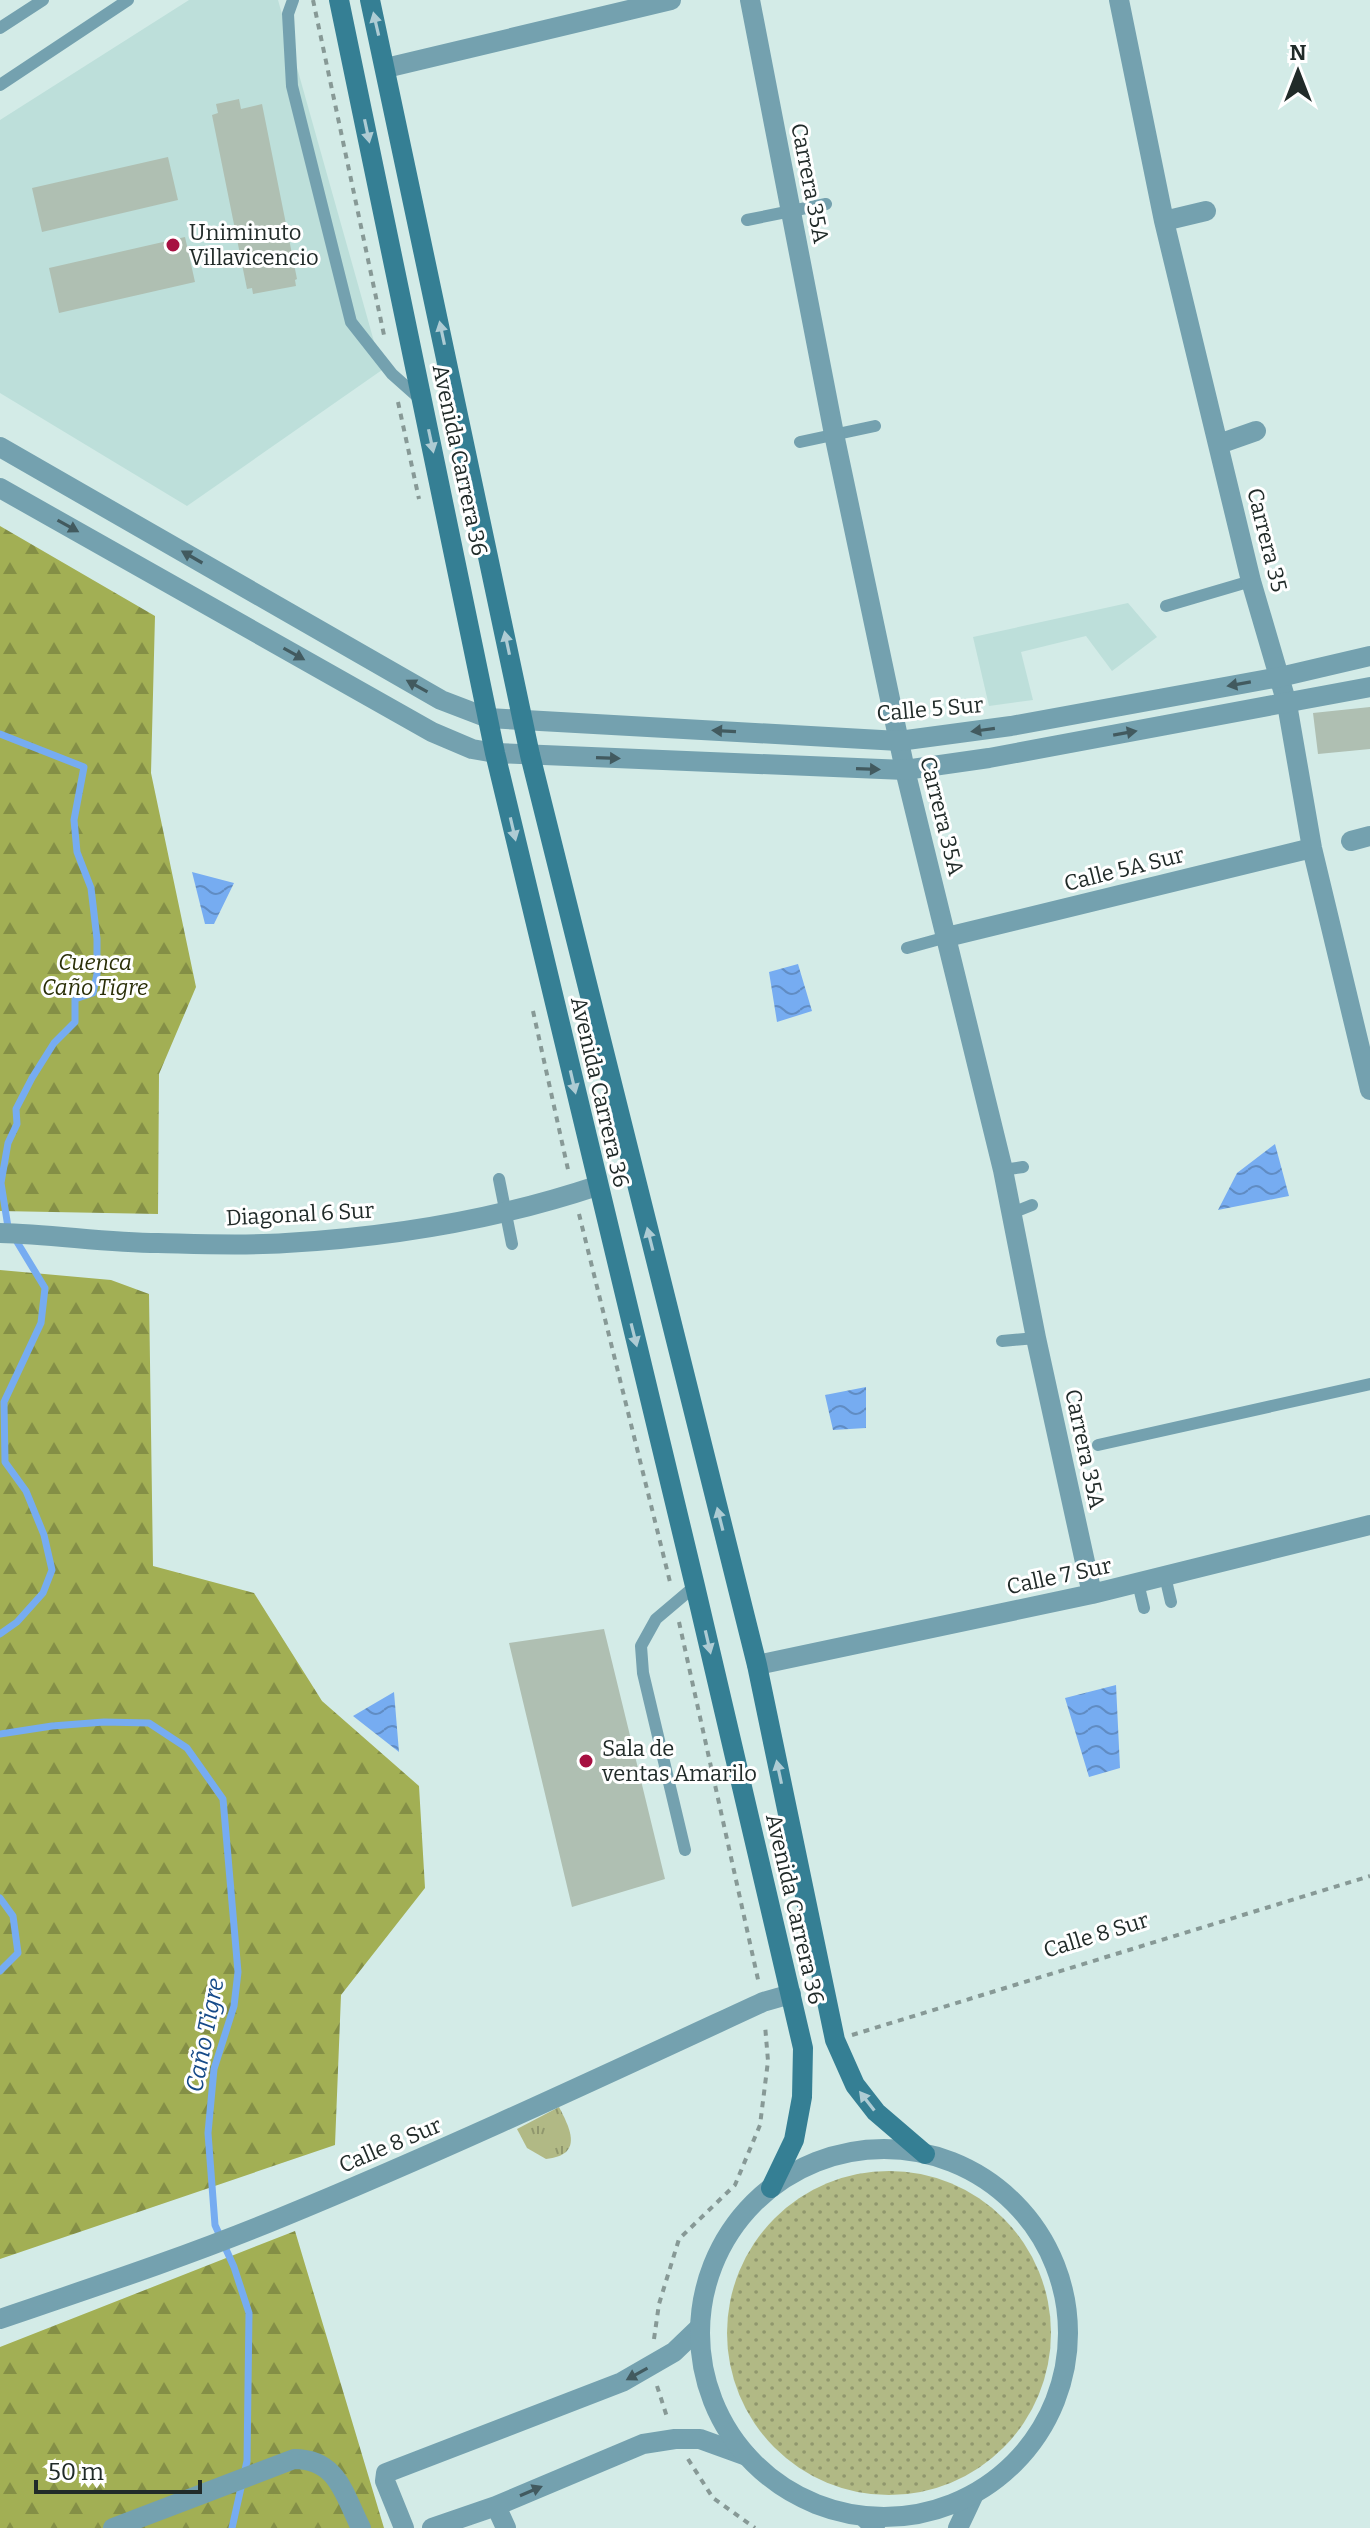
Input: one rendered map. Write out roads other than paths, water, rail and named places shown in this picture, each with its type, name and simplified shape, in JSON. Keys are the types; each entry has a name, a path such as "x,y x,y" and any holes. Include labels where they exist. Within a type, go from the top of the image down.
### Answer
{"main road":[{"name":"Avenida Carrera 36","path":"339,0 495,753 803,2048 802,2097 794,2140 771,2188"},
{"name":"Avenida Carrera 36","path":"370,0 530,755 757,1665 835,2040 855,2085 876,2112 925,2154"}],"street":[{"path":"386,68 671,0"},
{"name":"Carrera 35A","path":"750,0 834,434 905,770 947,937 1022,1209 1036,1338 1092,1594"},
{"name":"Carrera 35","path":"1119,0 1164,221 1251,581 1287,704 1312,848 1369,1081"},
{"path":"1164,221 1206,211"},
{"path":"1219,444 1256,431"},
{"name":"Calle 5 Sur","path":"0,447 441,700 488,718 899,741 1011,726 1280,677 1370,656"},
{"path":"0,488 432,732 472,749 495,753 905,770 989,758 1370,687"},
{"name":"Calle 5A Sur","path":"947,937 1312,848"},
{"name":"Diagonal 6 Sur","path":"0,1233 155,1243 282,1243 351,1238 506,1212 597,1186"},
{"name":"Calle 7 Sur","path":"757,1665 1092,1594 1370,1525"},
{"name":"Calle 8 Sur","path":"0,2319 168,2262 278,2219 446,2148 763,2002 791,1994"},
{"path":"884,2149 925,2154 967,2169 1004,2193 1034,2226 1055,2264 1067,2307 1068,2351 1058,2394 1039,2434 1010,2468 974,2494 939,2509 869,2522 800,2497 771,2479 747,2456 724,2425 708,2388 699,2328 707,2282 717,2254 731,2229 771,2188 806,2167 844,2154 884,2149"},
{"path":"404,2528 385,2481 386,2473 622,2382 674,2352 699,2328"},
{"path":"432,2528 496,2506 643,2444 700,2439 747,2456"},
{"path":"113,2528 294,2459 316,2462 332,2472 361,2528"},
{"path":"958,2528 974,2494"},
{"path":"496,2506 506,2528"}],"lane":[{"path":"0,28 43,0"},
{"path":"0,85 128,0"},
{"path":"293,0 288,14 292,86 351,322 392,374 423,401"},
{"path":"747,220 826,204"},
{"path":"800,442 875,426"},
{"path":"1166,606 1251,581"},
{"path":"907,948 947,937"},
{"path":"499,1179 512,1244"},
{"path":"1002,1341 1036,1338"},
{"path":"1098,1445 1370,1384"},
{"path":"1165,1576 1171,1602"},
{"path":"1138,1583 1144,1608"},
{"path":"685,1850 643,1673 641,1646 656,1619 695,1586"}],"water":[{"path":"192,872 234,883 214,924 205,924"},
{"path":"798,964 812,1011 777,1022 769,972"},
{"path":"1275,1144 1289,1196 1218,1210 1237,1173"},
{"path":"866,1387 866,1428 833,1430 825,1395"},
{"path":"1116,1685 1120,1768 1089,1777 1065,1698"},
{"path":"394,1692 399,1752 353,1716"}],"waterway":[{"name":"Caño Tigre","path":"0,734 84,767 74,820 77,852 91,888 97,939 97,974 93,993 75,999 75,1022 54,1043 16,1109 17,1124 8,1143 1,1183 8,1227 45,1288 41,1323 4,1402 5,1462 26,1491 44,1535 52,1570 43,1593 17,1622 0,1634"},
{"name":"Caño Tigre","path":"0,1734 104,1722 149,1723 187,1748 223,1799 238,1972 234,2006 214,2069 208,2133 215,2225 234,2267 249,2313 247,2461 232,2528"},
{"name":"Caño Tigre","path":"0,1898 13,1916 18,1953 0,1971"}],"place":[{"name":"Uniminuto Villavicencio","path":"173,245"},
{"name":"Sala de ventas Amarilo","path":"586,1761"}],"park label":[{"name":"Cuenca Caño Tigre","path":"95,974"}]}
